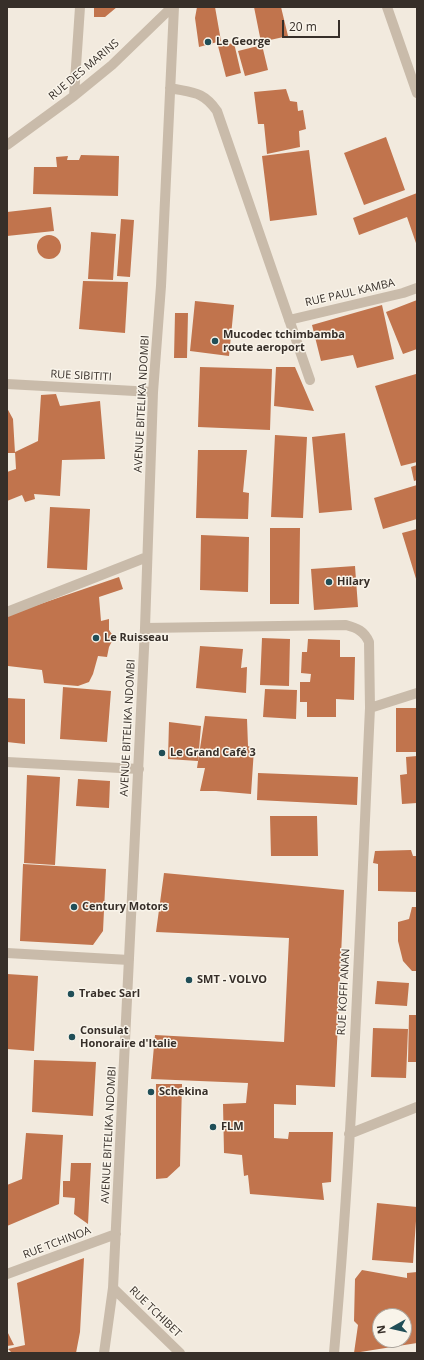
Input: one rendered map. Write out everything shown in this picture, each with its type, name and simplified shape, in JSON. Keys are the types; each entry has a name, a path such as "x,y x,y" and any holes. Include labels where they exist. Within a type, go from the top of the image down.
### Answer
{"street":[{"path":"74,96 80,7"},
{"name":"RUE DES MARINS","path":"7,145 74,96 112,65 173,7"},
{"name":"AVENUE BITELIKA NDOMBI","path":"104,1353 114,1288 139,769 153,392 161,286 173,7"},
{"path":"386,7 417,93"},
{"path":"170,88 202,95 209,99 217,111 310,380"},
{"name":"RUE PAUL KAMBA","path":"289,320 403,293 417,288"},
{"name":"RUE SIBITITI","path":"7,384 153,392"},
{"path":"7,612 147,557"},
{"name":"RUE KOFFI ANAN","path":"145,628 346,626 356,628 365,634 369,642 370,708 349,1134 334,1353"},
{"path":"370,708 417,693"},
{"path":"7,762 139,769"},
{"path":"7,953 129,960"},
{"path":"349,1134 417,1107"},
{"name":"RUE TCHINOA","path":"7,1274 116,1234"},
{"name":"RUE TCHIBET","path":"114,1288 180,1353"}],"building":[{"path":"94,7 117,7 105,17 94,17"},
{"path":"197,7 215,7 221,41 199,47 195,18"},
{"path":"254,7 281,7 288,36 261,42"},
{"path":"234,43 241,73 226,77 218,46"},
{"path":"262,45 268,70 245,76 238,51"},
{"path":"286,89 290,101 297,102 298,111 303,110 306,129 299,131 300,147 267,154 264,124 258,124 254,92"},
{"path":"386,137 405,190 364,205 344,153"},
{"path":"309,150 317,215 270,221 262,156"},
{"path":"81,155 119,156 118,196 33,194 34,167 57,167 56,157 68,156 67,160 79,160"},
{"path":"417,193 417,246 407,217 359,235 353,218"},
{"path":"51,207 54,231 7,236 7,212"},
{"path":"121,219 134,220 130,277 117,276"},
{"path":"91,232 116,234 113,280 88,279"},
{"path":"49,235 58,238 61,247 58,256 49,259 40,256 37,247 40,238"},
{"path":"83,281 128,282 125,333 79,329"},
{"path":"417,300 417,349 403,354 386,312"},
{"path":"195,301 234,305 229,356 190,351"},
{"path":"382,305 394,359 357,368 353,355 321,361 312,325"},
{"path":"175,313 188,313 187,358 174,358"},
{"path":"200,367 272,369 270,430 198,427"},
{"path":"276,367 295,367 314,411 274,406"},
{"path":"416,374 417,462 401,466 375,386"},
{"path":"56,394 60,406 100,401 105,459 62,460 60,496 34,494 35,499 25,502 22,495 7,501 7,472 16,469 15,452 38,441 41,395"},
{"path":"7,408 13,419 15,453 7,453"},
{"path":"345,433 352,510 319,513 312,437"},
{"path":"275,435 307,437 303,518 271,517"},
{"path":"198,450 247,450 243,492 249,493 248,519 196,518"},
{"path":"417,465 417,480 414,481 411,467"},
{"path":"417,485 417,519 383,529 374,498"},
{"path":"50,507 90,509 87,570 47,568"},
{"path":"270,528 300,528 299,604 270,604"},
{"path":"417,529 417,582 402,533"},
{"path":"201,535 249,537 248,592 200,590"},
{"path":"355,566 358,607 314,610 311,569"},
{"path":"119,577 123,589 99,597 101,621 109,619 109,630 114,637 109,647 107,657 98,656 89,682 78,686 44,683 42,670 8,666 8,615"},
{"path":"262,638 290,639 289,686 260,685"},
{"path":"308,639 340,640 340,657 355,657 354,700 336,699 336,717 307,717 307,702 300,702 300,682 310,682 311,674 301,673 302,652 307,652"},
{"path":"200,646 243,649 241,668 247,667 246,693 196,688"},
{"path":"63,687 111,691 107,742 60,739"},
{"path":"265,689 297,690 296,719 263,717"},
{"path":"7,698 25,699 25,744 7,742"},
{"path":"396,708 417,708 417,752 396,752"},
{"path":"205,716 247,719 248,746 254,749 251,794 200,791 205,768 197,768"},
{"path":"169,722 201,726 198,761 168,759"},
{"path":"417,756 417,803 402,804 400,775 407,774 406,757"},
{"path":"258,773 358,777 357,805 257,800"},
{"path":"27,775 60,777 55,865 24,863"},
{"path":"78,779 110,781 109,808 76,806"},
{"path":"270,816 317,816 318,856 271,856"},
{"path":"411,850 413,856 417,856 417,892 378,891 378,864 373,863 375,851"},
{"path":"23,864 106,869 103,931 93,945 20,941"},
{"path":"164,873 344,890 335,1087 296,1085 296,1105 274,1104 274,1138 288,1139 289,1132 333,1132 331,1182 322,1183 324,1200 250,1194 248,1175 244,1176 242,1155 224,1153 223,1104 246,1103 248,1083 151,1079 155,1035 284,1042 289,938 156,932"},
{"path":"412,907 417,907 417,971 412,971 403,961 398,941 398,922 409,919"},
{"path":"7,974 38,976 34,1051 7,1049"},
{"path":"377,981 409,983 407,1006 375,1004"},
{"path":"409,1015 417,1015 417,1062 408,1062"},
{"path":"373,1028 408,1029 406,1078 371,1077"},
{"path":"34,1060 96,1062 93,1116 32,1112"},
{"path":"156,1084 182,1084 180,1166 167,1178 156,1179"},
{"path":"26,1133 63,1135 59,1204 7,1226 7,1185 22,1179"},
{"path":"71,1163 91,1163 88,1224 74,1214 75,1198 63,1197 63,1181 70,1181"},
{"path":"377,1203 417,1207 413,1263 372,1260"},
{"path":"84,1258 80,1332 76,1353 12,1353 8,1349 25,1345 17,1283"},
{"path":"362,1270 407,1278 407,1273 417,1272 417,1343 412,1344 412,1308 372,1308 372,1348 386,1348 354,1353 358,1325 354,1321 355,1279"},
{"path":"7,1331 14,1345 7,1346"}],"place":[{"name":"Le George","path":"208,42"},
{"name":"Mucodec tchimbamba route aeroport","path":"215,341"},
{"name":"Hilary","path":"329,582"},
{"name":"Le Ruisseau","path":"96,638"},
{"name":"Le Grand Café 3","path":"162,753"},
{"name":"Century Motors","path":"74,907"},
{"name":"SMT - VOLVO","path":"189,980"},
{"name":"Trabec Sarl","path":"71,994"},
{"name":"Consulat Honoraire d'Italie","path":"72,1037"},
{"name":"Schekina","path":"151,1092"},
{"name":"FLM","path":"213,1127"}]}
